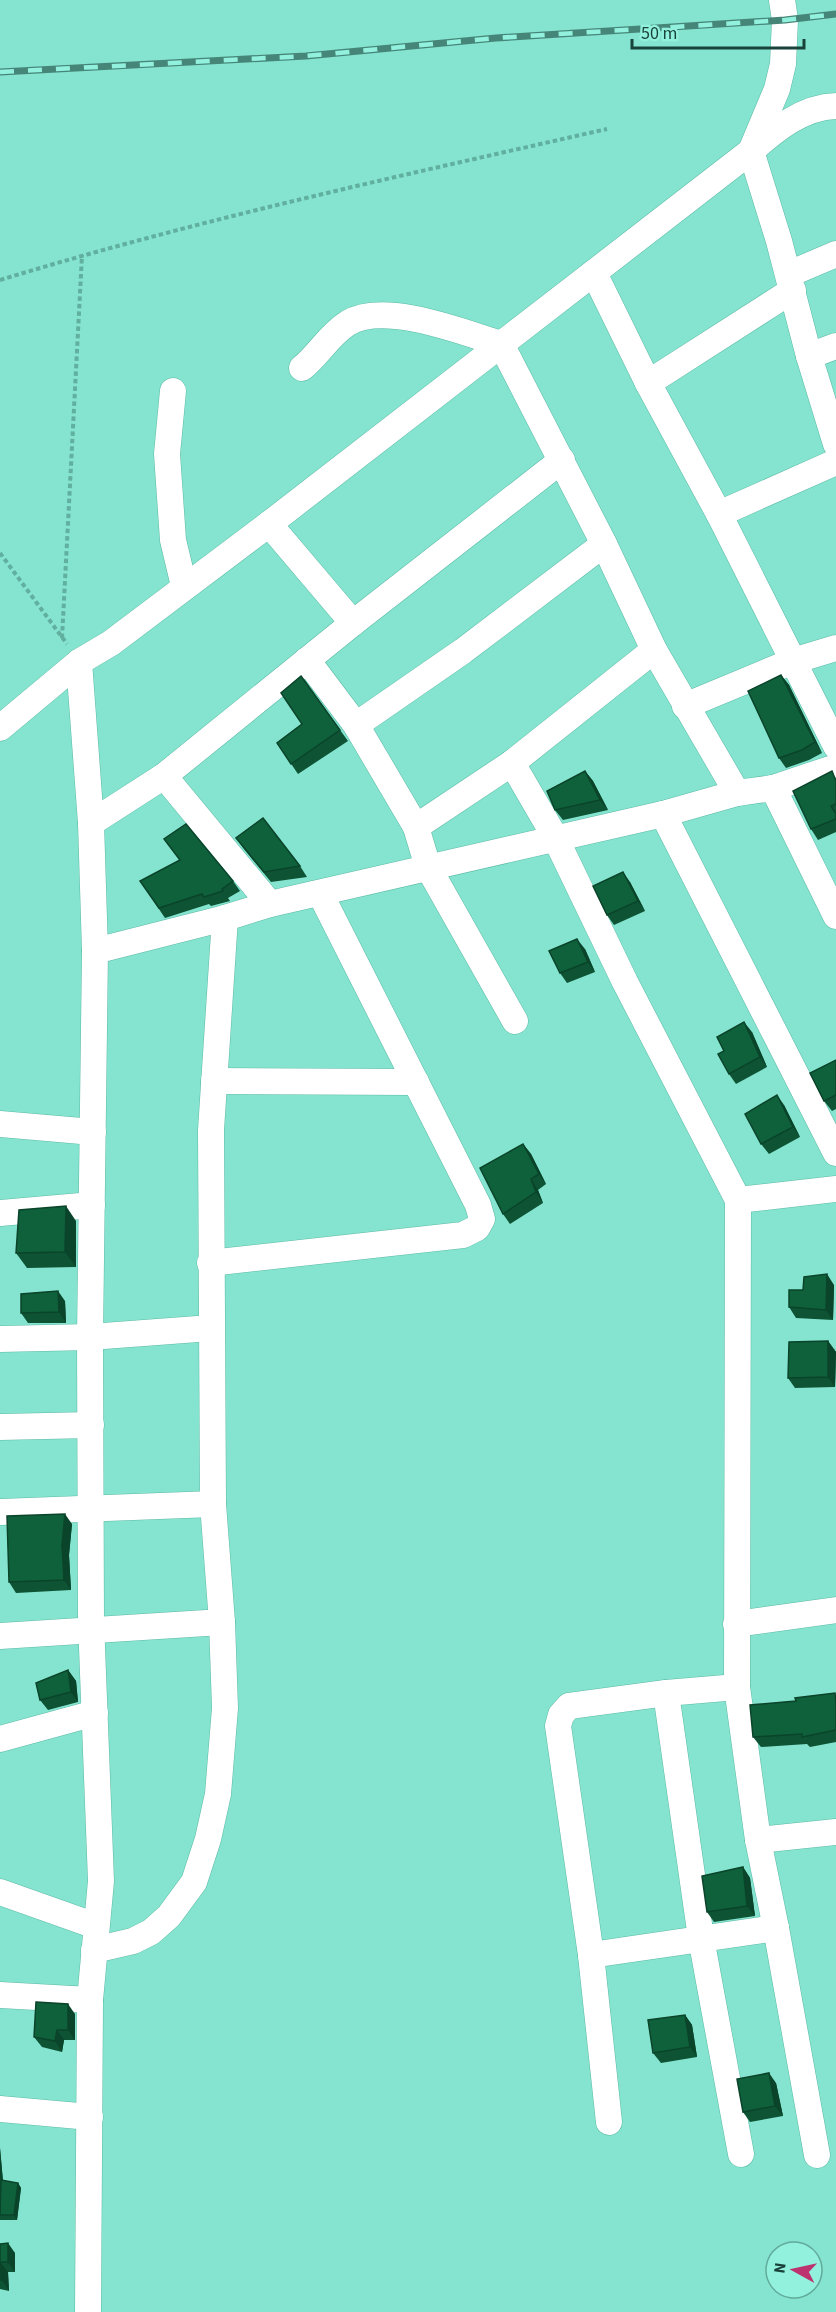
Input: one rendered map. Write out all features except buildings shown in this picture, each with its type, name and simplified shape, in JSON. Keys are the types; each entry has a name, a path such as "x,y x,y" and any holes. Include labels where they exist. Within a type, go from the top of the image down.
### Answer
{"street":[{"path":"782,0 785,20 783,64 777,89 751,151 791,282 809,356 836,444"},
{"path":"0,728 79,662 111,643 269,524 751,151 778,127 806,113 836,106"},
{"path":"648,383 791,282 836,254"},
{"path":"594,273 648,383 719,514 836,746"},
{"path":"302,368 311,361 331,336 350,322 383,315 410,318 501,344 562,460 654,650 737,793"},
{"path":"809,356 836,346"},
{"path":"172,391 167,454 173,540 184,586"},
{"path":"91,823 164,776 353,623 562,460"},
{"path":"719,514 836,462"},
{"path":"269,524 353,623"},
{"path":"356,725 463,651 604,544"},
{"path":"685,706 793,661 836,648"},
{"path":"416,827 512,763 654,650"},
{"path":"308,660 356,725 416,827 428,867 515,1021"},
{"path":"79,662 91,823 95,951 90,1337 91,1507 92,1630 101,1881 90,2000 88,2312"},
{"path":"512,763 555,837 625,982 738,1200 737,1687 759,1840 817,2155"},
{"path":"95,951 225,918 270,904 663,814 737,793 773,788 836,767"},
{"path":"164,776 270,904"},
{"path":"773,788 836,916"},
{"path":"663,814 836,1153"},
{"path":"210,1263 463,1235 477,1228 482,1219 478,1205 320,893"},
{"path":"0,1892 95,1938 133,1941 150,1932 169,1916 194,1882 208,1839 218,1794 225,1708 222,1622 213,1504 210,1263 211,1130 225,918"},
{"path":"214,1081 416,1082"},
{"path":"0,1124 93,1132"},
{"path":"738,1200 836,1189"},
{"path":"0,1213 92,1205"},
{"path":"0,1339 90,1337 211,1328"},
{"path":"0,1427 91,1425"},
{"path":"0,1512 213,1504"},
{"path":"736,1624 836,1610"},
{"path":"0,1636 222,1622"},
{"path":"609,2122 591,1955 558,1726 561,1715 569,1706 666,1693 737,1687"},
{"path":"666,1693 701,1938 741,2154"},
{"path":"0,1739 95,1713"},
{"path":"759,1840 836,1832"},
{"path":"591,1955 776,1928"},
{"path":"0,1995 90,2000"},
{"path":"0,2109 90,2117"}],"path":[{"path":"0,280 82,255 401,175 607,129"},
{"path":"62,638 82,255"},
{"path":"0,553 79,662"}],"railway":[{"path":"0,72 306,56 496,38 785,20 836,14"}]}
